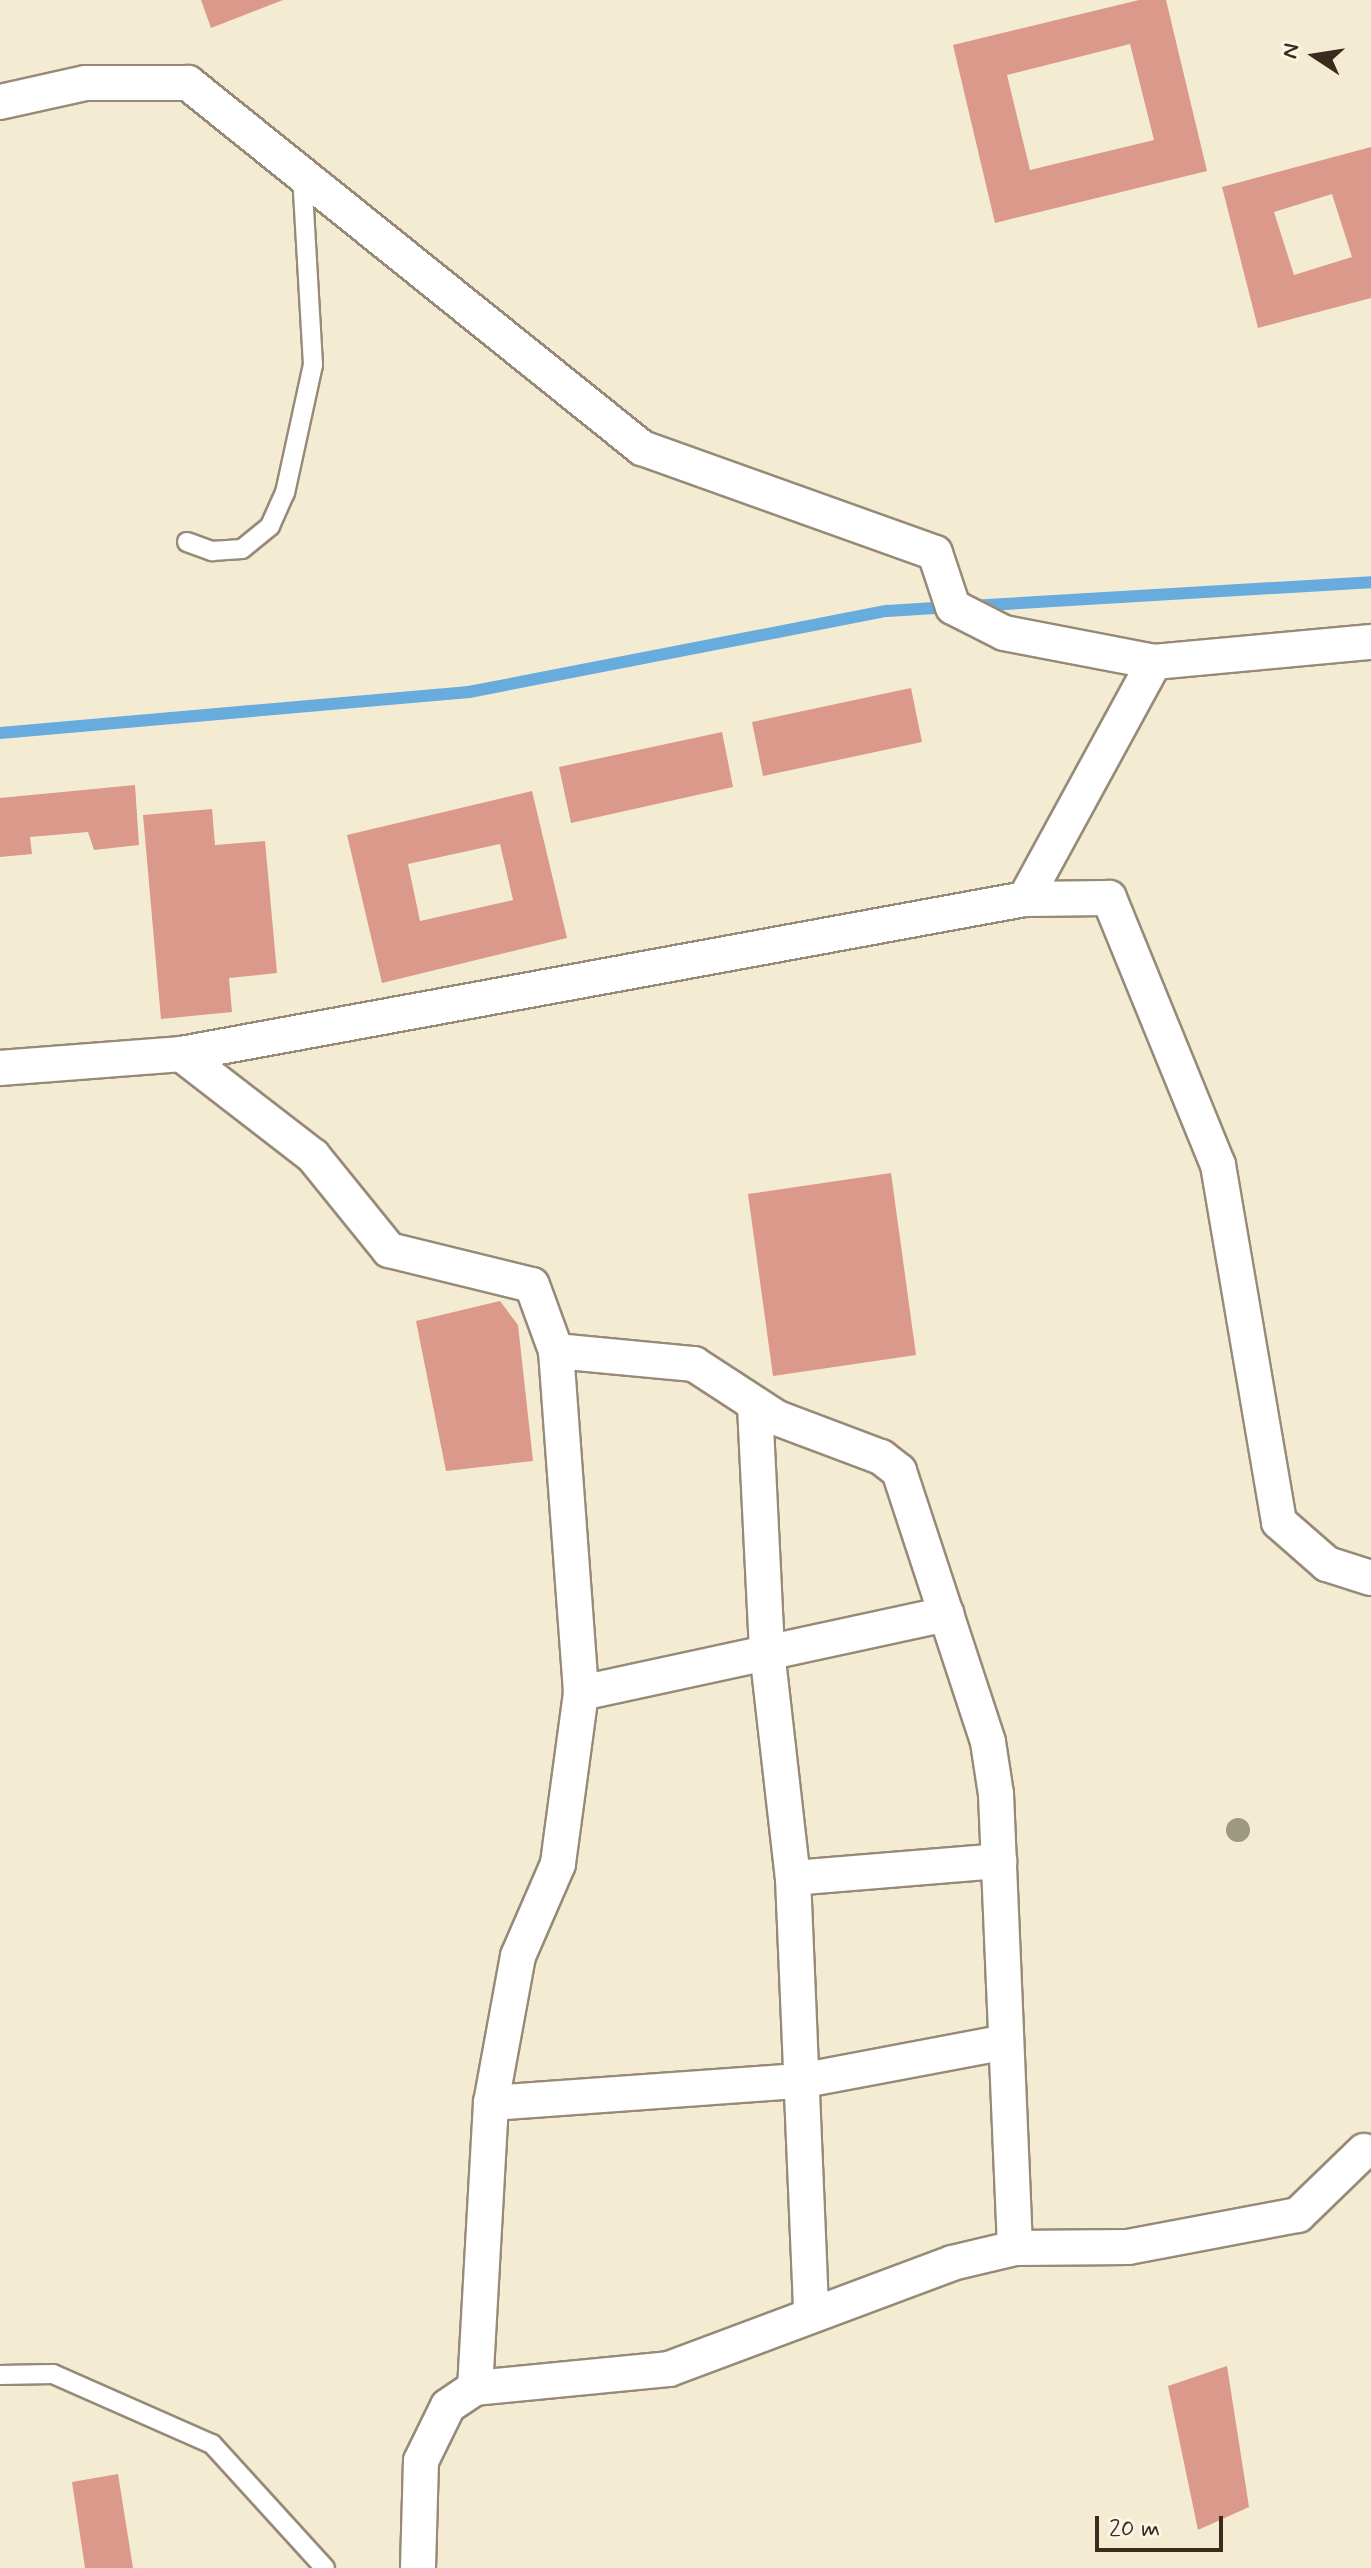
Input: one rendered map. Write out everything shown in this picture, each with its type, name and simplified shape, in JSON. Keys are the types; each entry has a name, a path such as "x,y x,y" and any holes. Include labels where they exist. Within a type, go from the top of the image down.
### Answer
{"street":[{"path":"0,102 86,83 188,83 642,448 935,553 953,607 1004,633 1154,662 1371,642"},
{"path":"1025,899 1154,662"},
{"path":"0,1068 181,1054 1025,899 1109,898 1218,1165 1279,1522 1327,1564 1371,1578"},
{"path":"181,1054 313,1156 389,1250 532,1285 556,1351 581,1693 558,1864 518,1956 491,2103 475,2388"},
{"path":"556,1351 694,1364 755,1406 899,1471 988,1742 999,1861 1001,2043 1015,2248"},
{"path":"755,1406 767,1651 793,1878 811,2315"},
{"path":"581,1693 947,1614"},
{"path":"793,1878 999,1861"},
{"path":"491,2103 800,2081 1001,2043"},
{"path":"418,2568 421,2461 448,2406 475,2388 655,2372 811,2315 1015,2248 1128,2247 1298,2215 1364,2151"}],"lane":[{"path":"187,542 212,551 242,549 270,526 285,493 313,365 302,175"},
{"path":"0,2375 53,2374 212,2444 325,2568"}],"building":[{"path":"201,0 283,0 211,28"},
{"path":"1139,0 1166,0 1207,171 995,223 953,45","holes":["1130,44 1154,140 1030,170 1007,75"]},
{"path":"1371,147 1371,298 1258,328 1222,187","holes":["1332,194 1352,257 1294,275 1274,212"]},
{"path":"911,688 922,742 763,776 752,722"},
{"path":"722,732 733,787 571,823 559,767"},
{"path":"135,785 139,845 94,850 88,832 30,837 32,854 0,857 0,798"},
{"path":"532,791 567,938 382,983 347,835","holes":["500,844 513,900 420,921 408,864"]},
{"path":"212,809 215,845 265,841 277,973 229,978 232,1012 161,1019 143,815"},
{"path":"891,1173 916,1355 773,1376 748,1194"},
{"path":"500,1301 518,1325 533,1461 446,1471 416,1321"},
{"path":"1227,2366 1249,2507 1198,2530 1168,2386"},
{"path":"118,2474 133,2568 85,2568 72,2482"}],"waterway":[{"path":"970,606 1371,582"},
{"path":"0,733 469,692 887,611 951,607"}]}
